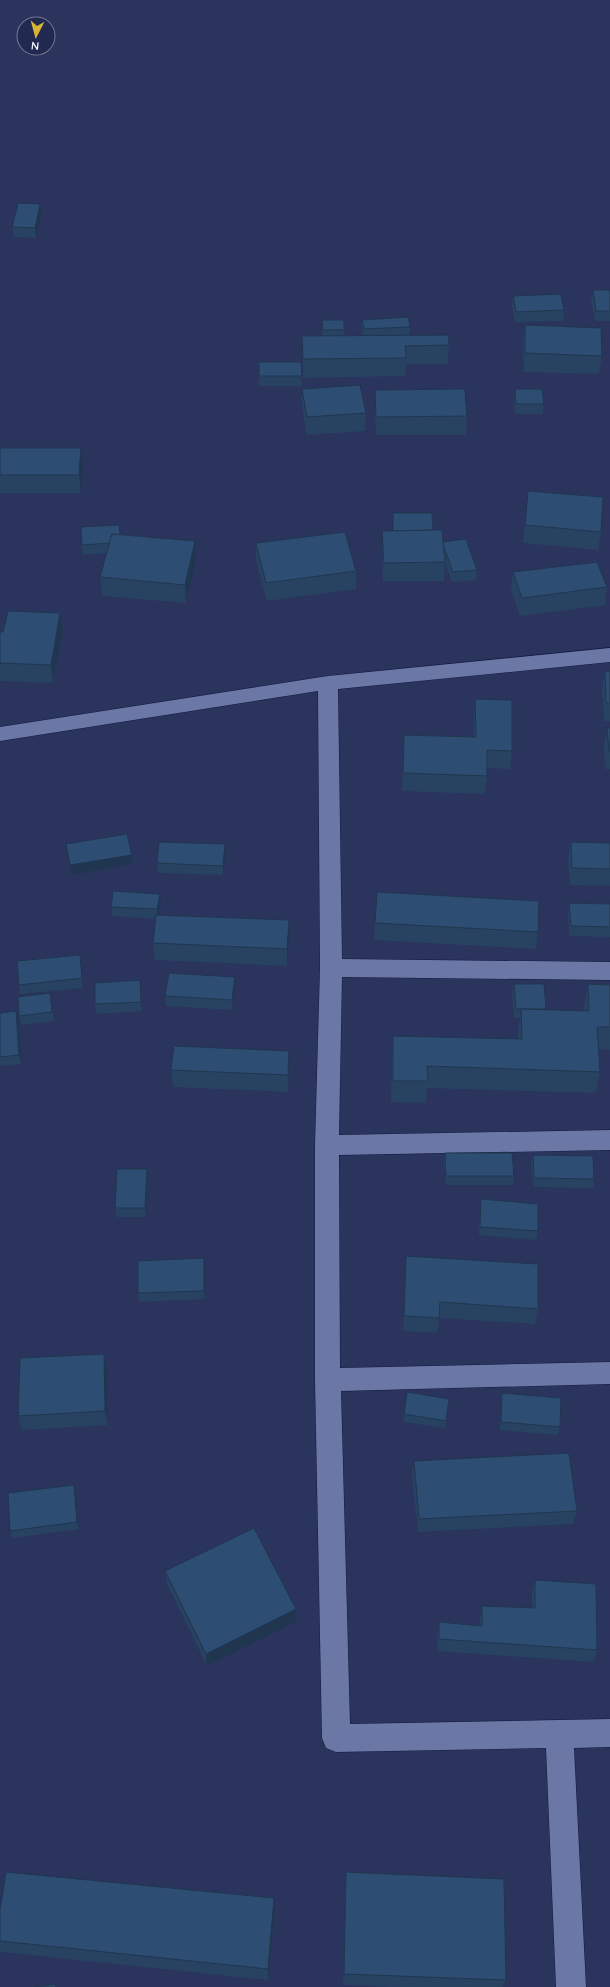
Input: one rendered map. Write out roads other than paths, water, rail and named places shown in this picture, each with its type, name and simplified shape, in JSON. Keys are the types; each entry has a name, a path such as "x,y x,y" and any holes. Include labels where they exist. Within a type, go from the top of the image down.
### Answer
{"street":[{"path":"0,734 328,683 610,655"},
{"path":"328,683 331,968 327,1145 328,1380 336,1738 610,1733"},
{"path":"331,968 610,971"},
{"path":"327,1145 610,1140"},
{"path":"328,1380 610,1373"},
{"path":"559,1734 571,1987"}]}
